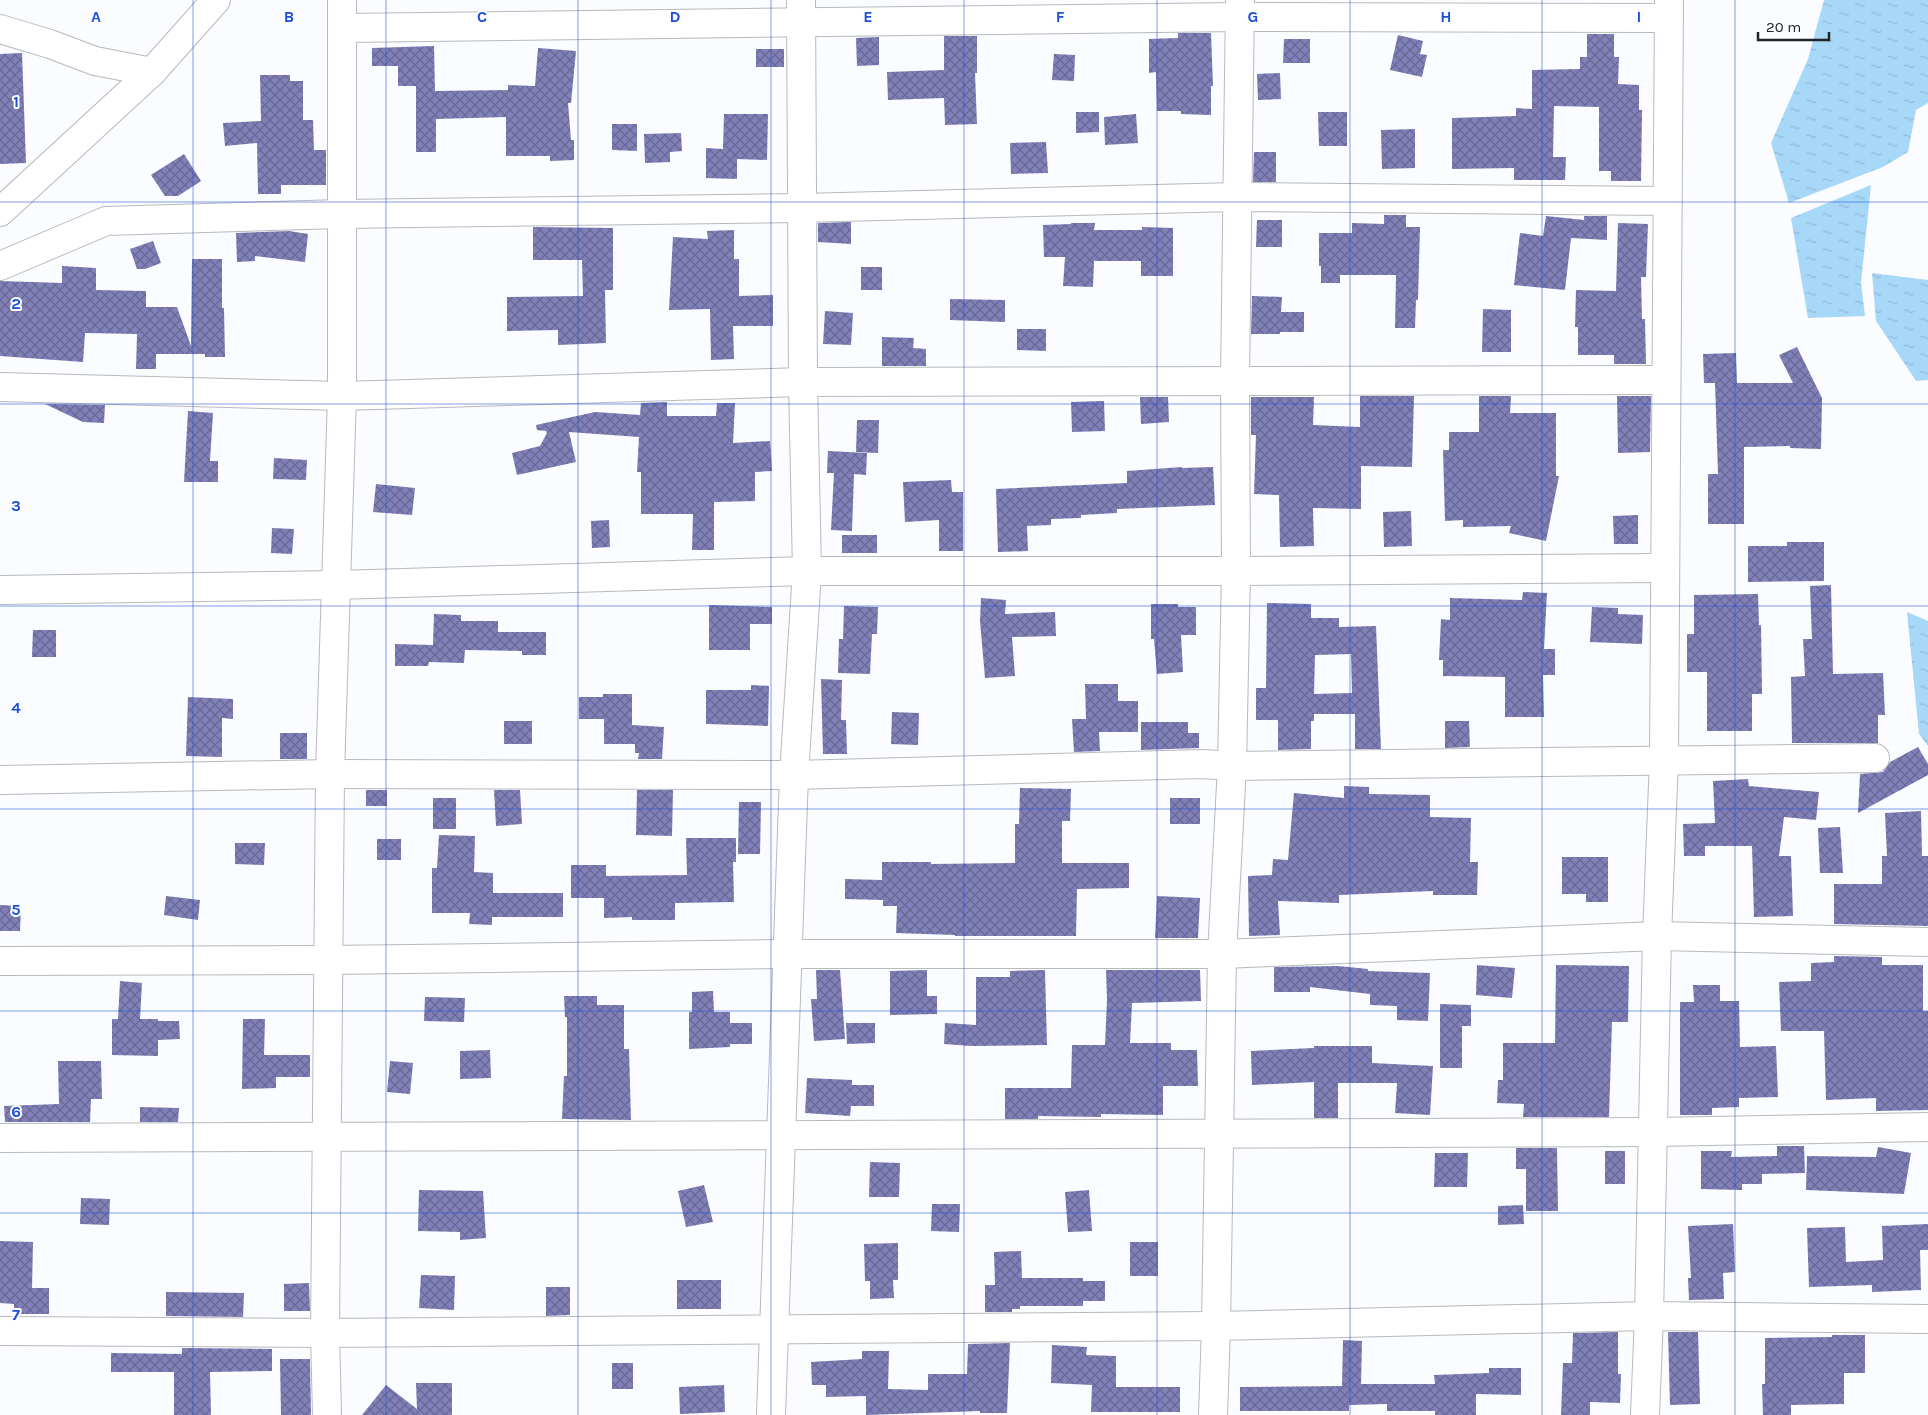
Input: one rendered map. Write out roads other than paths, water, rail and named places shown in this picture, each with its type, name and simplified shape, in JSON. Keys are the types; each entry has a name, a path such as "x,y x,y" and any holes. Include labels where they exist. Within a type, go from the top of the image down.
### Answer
{"street":[{"path":"0,212 152,72 216,0"},
{"path":"327,1415 325,1333 330,774 342,396 342,0"},
{"path":"342,28 801,11 1239,8 1669,9 1664,759 1657,936 1649,1316 1645,1415"},
{"path":"1213,1415 1222,954 1232,766 1236,571 1235,380 1239,8"},
{"path":"771,1415 794,775 807,571 801,208 801,11"},
{"path":"0,29 50,44 95,61 152,72"},
{"path":"0,266 106,221 341,214 801,208 1236,197 1667,201"},
{"path":"0,387 342,396 803,382 1666,380"},
{"path":"0,590 337,585 807,571 1665,568"},
{"path":"0,780 330,774 794,775 1202,764 1232,766 1664,759 1874,758"},
{"path":"0,961 328,960 788,954 1222,954 1657,936 1928,942"},
{"path":"0,1138 1653,1132 1928,1127"},
{"path":"0,1331 325,1333 1216,1326 1649,1316 1928,1319"}],"water":[{"path":"1824,0 1928,0 1928,103 1916,110 1908,152 1883,167 1789,203 1771,143 1808,59"},
{"path":"1871,185 1861,283 1865,316 1808,318 1791,218"},
{"path":"1872,273 1928,280 1928,380 1916,381 1876,321"},
{"path":"1907,612 1928,621 1928,746 1919,734"}]}
